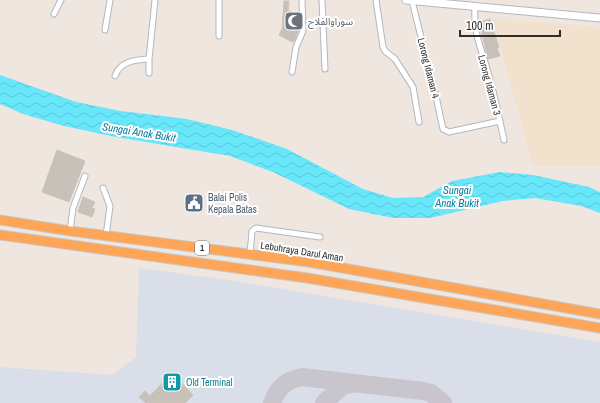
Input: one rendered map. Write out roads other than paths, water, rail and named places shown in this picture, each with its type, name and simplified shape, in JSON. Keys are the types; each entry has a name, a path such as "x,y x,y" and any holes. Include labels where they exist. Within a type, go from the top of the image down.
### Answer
{"highway":[{"name":"Lebuhraya Darul Aman","path":"0,220 106,236 309,262 600,314"},
{"name":"1","path":"0,235 307,278 600,328"},
{"path":"307,278 309,262"},
{"path":"466,305 468,291"}],"main road":[{"path":"409,0 600,18"}],"street":[{"path":"54,14 61,0"},
{"path":"105,30 110,0"},
{"path":"149,73 155,0"},
{"path":"219,0 219,36"},
{"path":"292,72 296,47 303,31 302,0"},
{"path":"322,0 325,69"},
{"path":"376,0 383,47 385,51 395,59 413,87 419,122"},
{"name":"Lorong Idaman 4","path":"409,0 438,101 443,130 448,132 500,121"},
{"name":"Lorong Idaman 3","path":"476,6 474,23 475,32 490,76 504,140"},
{"path":"115,76 117,70 124,64 135,60 149,59"},
{"path":"70,231 73,208 85,176"},
{"path":"103,188 110,206 106,236"},
{"path":"250,254 252,231 256,228 320,237"}],"water":[{"name":"Sungai Anak Bukit","path":"0,75 76,102 121,111 187,119 232,130 287,149 363,189 393,198 423,197 452,181 500,172 533,175 589,187 600,192 600,213 581,206 535,198 503,201 430,218 393,218 349,209 275,173 230,156 116,137 64,126 23,114 0,104"}],"place":[{"name":"سوراوالفلاح","path":"294,21"},
{"name":"Balai Polis Kepala Batas","path":"194,203"},
{"name":"Old Terminal","path":"172,382"}]}
